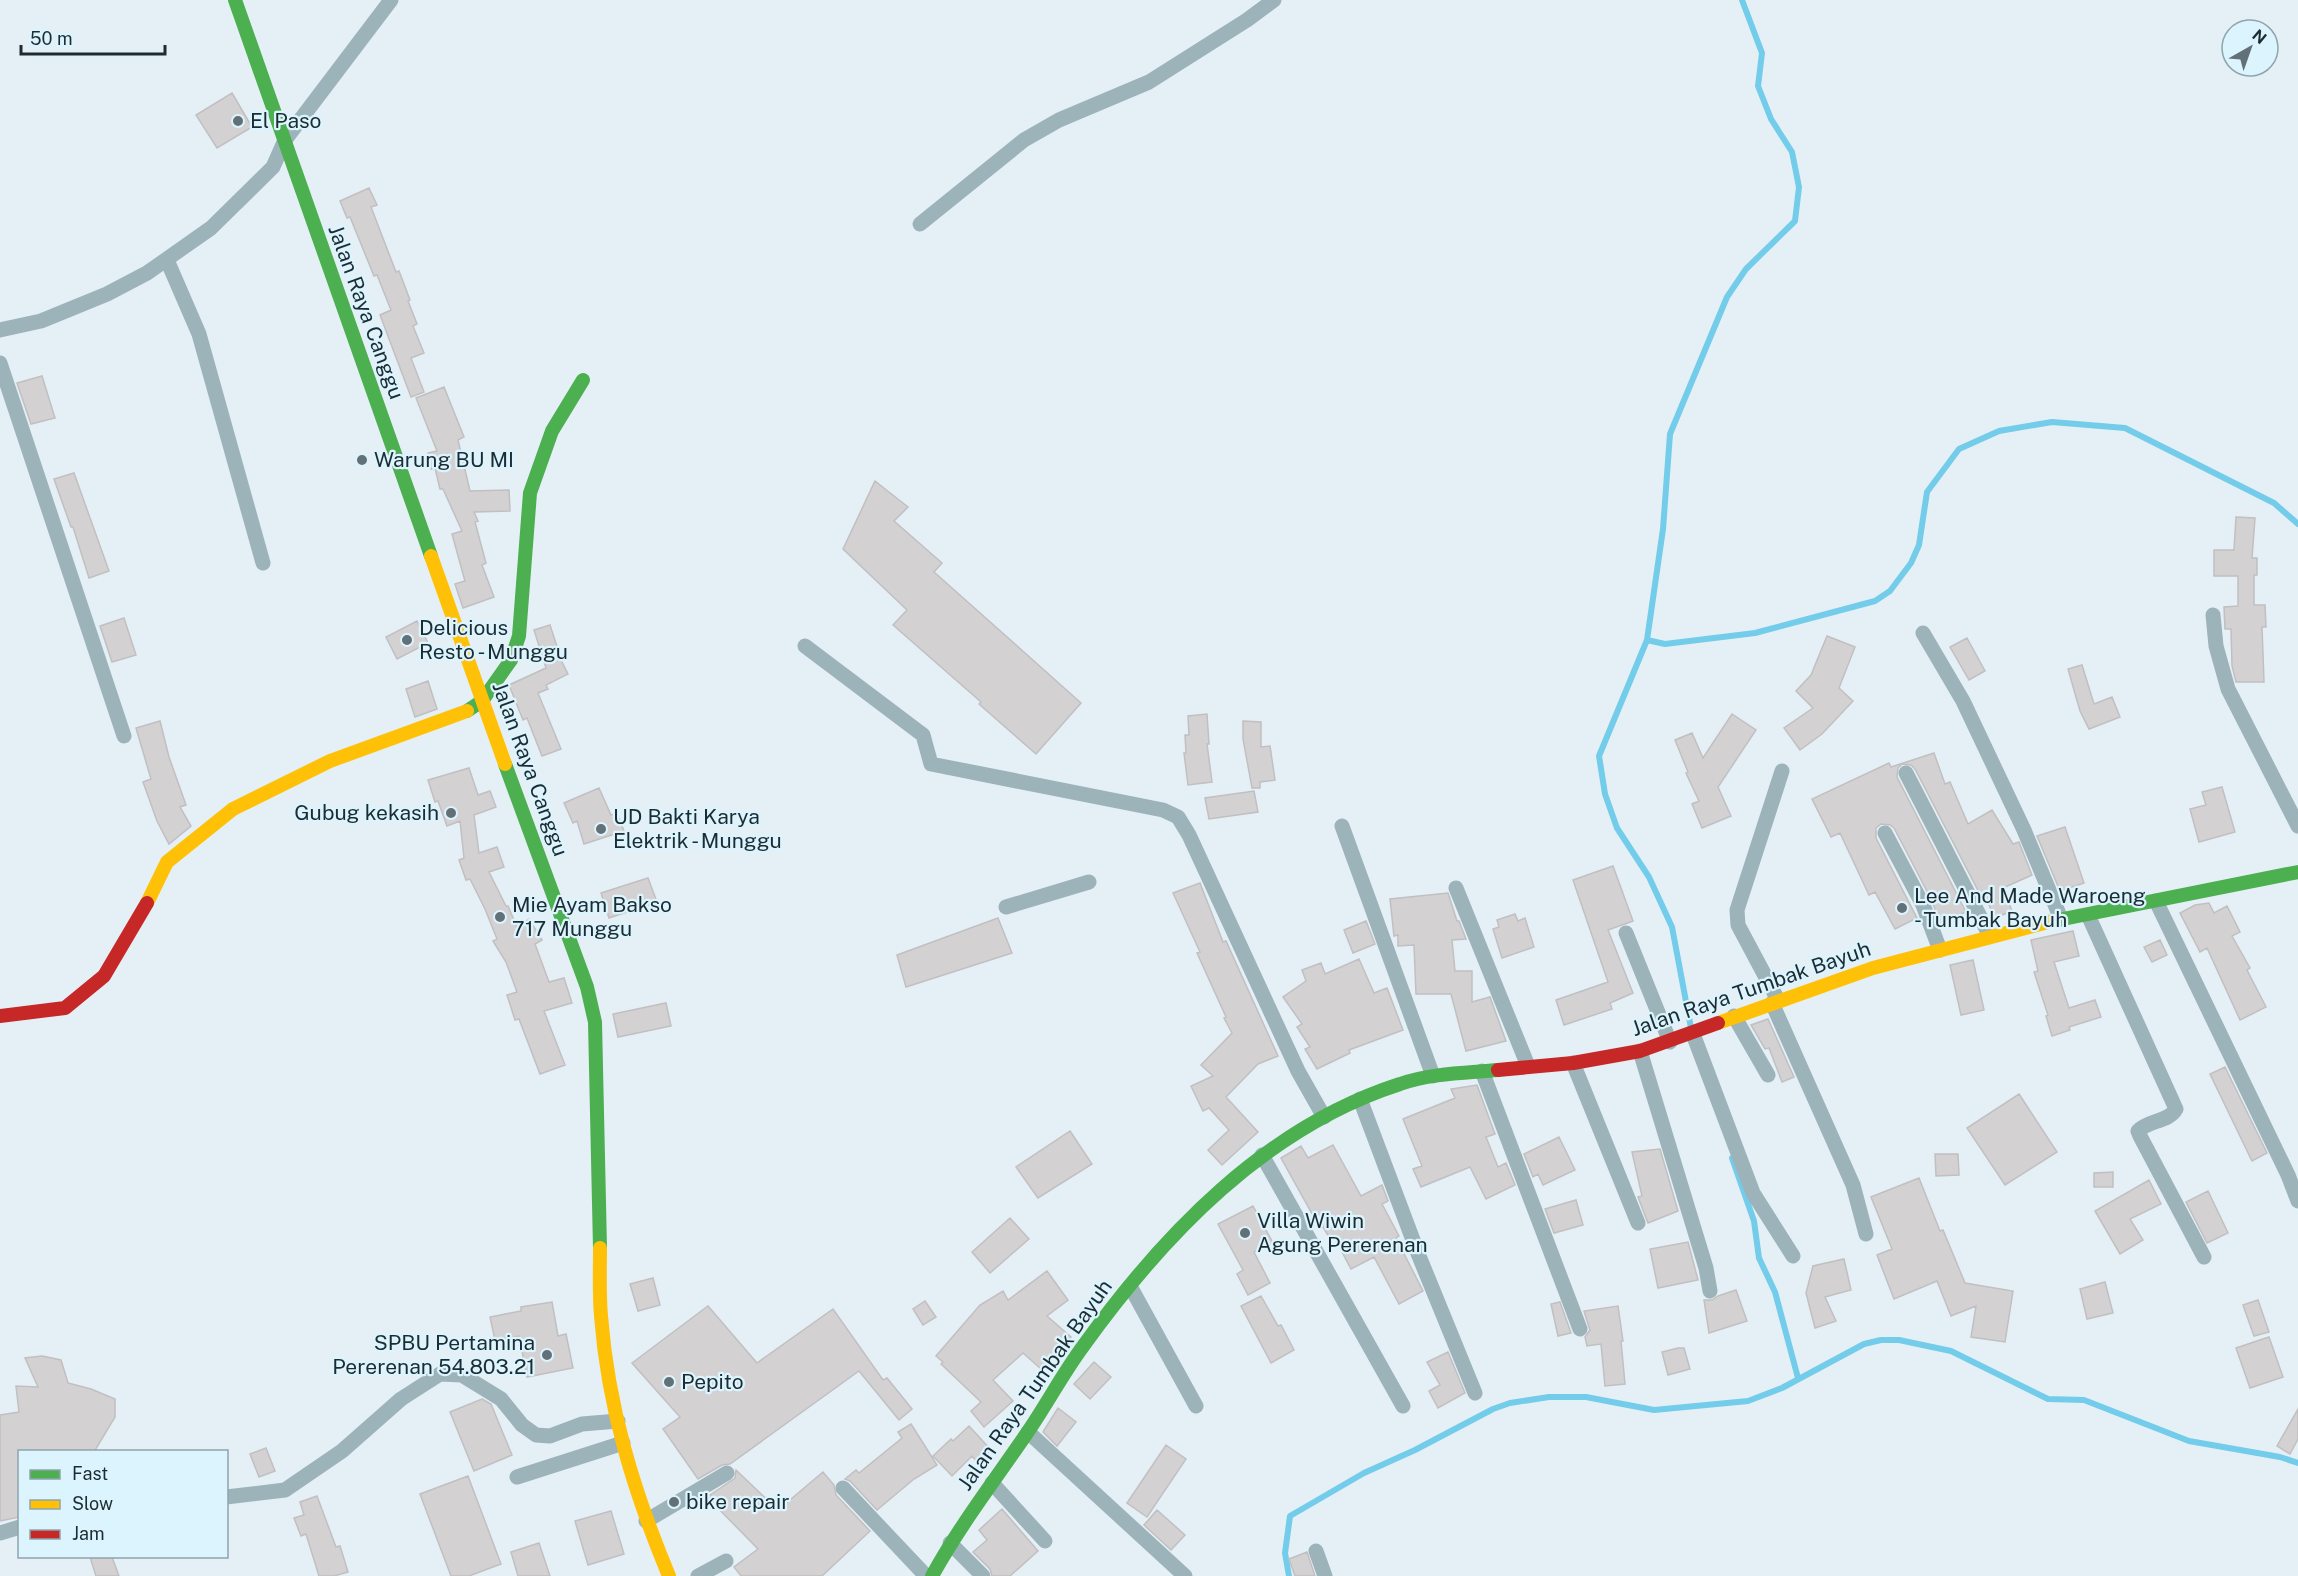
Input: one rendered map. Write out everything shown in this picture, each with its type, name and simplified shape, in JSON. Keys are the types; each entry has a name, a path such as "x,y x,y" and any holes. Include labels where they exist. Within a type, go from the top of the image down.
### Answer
{"street":[{"name":"Jalan Raya Canggu","path":"235,0 482,700 587,987 595,1022 601,1317 611,1393 630,1474 646,1521 669,1576"},
{"path":"0,330 41,321 106,294 147,273 211,228 273,167 285,140 391,0"},
{"path":"920,224 1024,140 1059,120 1149,82 1247,20 1274,0"},
{"path":"166,260 199,334 263,563"},
{"path":"0,363 124,736"},
{"path":"0,1016 65,1008 104,975 141,917 167,862 233,809 330,761 465,712 482,700 511,660 519,636 530,493 552,431 583,380"},
{"path":"2213,615 2216,645 2228,689 2298,826"},
{"path":"1923,633 1968,712 2024,830 2061,919"},
{"path":"805,645 923,735 931,764 1163,810 1178,818 1190,835 1298,1071 1324,1117"},
{"path":"1782,771 1737,910 1738,925 1775,1002 1853,1185 1866,1234"},
{"path":"1906,773 1990,936"},
{"path":"1342,826 1433,1076"},
{"path":"1885,833 1923,905 1940,950"},
{"name":"Jalan Raya Tumbak Bayuh","path":"932,1576 950,1543 1028,1432 1083,1346 1176,1232 1262,1155 1324,1117 1382,1089 1433,1076 1573,1063 1640,1051 1874,968 1990,936 2061,919 2298,872"},
{"path":"1006,907 1089,882"},
{"path":"1456,888 1528,1066"},
{"path":"2157,901 2288,1175 2298,1201"},
{"path":"2088,915 2176,1108 2169,1116 2142,1126 2138,1131 2204,1257"},
{"path":"1626,933 1681,1038 1753,1193 1793,1256"},
{"path":"1734,1016 1768,1075"},
{"path":"1640,1051 1706,1268 1710,1291"},
{"path":"1573,1063 1638,1223"},
{"path":"1482,1071 1580,1329"},
{"path":"1360,1099 1419,1256 1475,1393"},
{"path":"1262,1155 1403,1407"},
{"path":"1130,1286 1196,1406"},
{"path":"228,1497 285,1490 342,1451 401,1399 440,1374 462,1375 501,1399 522,1425 536,1436 558,1435 582,1424 618,1421"},
{"path":"1028,1432 1185,1576"},
{"path":"518,1477 623,1443"},
{"path":"646,1521 727,1473"},
{"path":"992,1483 1045,1541"},
{"path":"843,1488 926,1576"},
{"path":"0,1533 18,1528"},
{"path":"950,1543 983,1576"},
{"path":"1316,1551 1325,1576"},
{"path":"698,1576 726,1561"}],"building":[{"path":"232,93 252,127 217,148 196,115"},
{"path":"369,188 377,205 371,207 396,272 399,271 410,300 408,301 417,324 413,326 424,353 411,358 424,392 411,397 380,315 391,310 377,275 374,276 350,217 347,218 340,201"},
{"path":"42,376 55,418 31,424 17,383"},
{"path":"444,387 464,437 458,440 470,491 509,490 510,511 474,512 478,521 475,522 486,563 482,565 494,597 463,608 455,584 465,581 452,534 462,531 443,489 440,489 435,468 431,469 428,453 437,451 416,398"},
{"path":"74,473 109,571 89,578 73,527 71,527 54,479"},
{"path":"875,481 908,507 894,521 942,563 934,572 1081,703 1036,754 893,625 907,610 843,549"},
{"path":"2236,517 2255,518 2252,558 2257,558 2257,575 2254,575 2254,605 2265,605 2266,627 2262,627 2264,682 2236,682 2232,666 2231,629 2225,629 2224,607 2238,606 2238,576 2214,576 2214,550 2234,550"},
{"path":"124,618 136,655 112,662 100,626"},
{"name":"Delicious Resto - Munggu","path":"417,621 428,643 397,659 386,637"},
{"path":"550,625 568,674 546,685 548,689 538,693 561,749 542,756 527,718 523,720 509,685 546,668 534,630"},
{"path":"1827,636 1855,647 1839,688 1853,701 1822,734 1800,750 1784,728 1813,708 1796,691 1811,675"},
{"path":"1967,638 1985,671 1969,680 1950,647"},
{"path":"2082,665 2094,704 2112,697 2120,717 2089,729 2080,711 2068,669"},
{"path":"428,681 437,709 415,717 406,689"},
{"path":"1207,714 1209,744 1207,744 1212,782 1188,785 1184,753 1186,753 1185,735 1189,735 1188,716"},
{"path":"1732,714 1756,730 1718,787 1731,816 1702,828 1692,804 1699,801 1686,773 1688,772 1675,740 1692,733 1703,758"},
{"path":"160,721 169,757 186,805 180,807 191,826 169,844 157,821 143,782 151,779 136,728"},
{"path":"1243,721 1261,722 1261,747 1270,746 1275,780 1260,782 1260,788 1252,788 1243,739"},
{"path":"1934,753 1945,784 1950,782 1968,824 1992,810 2013,844 2019,842 2032,875 2003,888 2012,911 1995,918 1988,903 1985,904 1915,769 1911,765 1902,764 1898,768 1897,777 1966,912 1940,923 1932,901 1894,828 1881,824 1876,828 1876,838 1917,918 1895,929 1875,892 1869,895 1840,833 1831,837 1812,799 1889,763 1891,767"},
{"path":"469,768 478,795 490,791 496,807 474,815 479,853 497,847 504,867 489,872 517,927 529,919 542,940 535,944 549,982 564,978 572,1003 544,1011 565,1065 540,1074 519,1019 515,1020 507,995 517,992 506,962 493,941 497,939 485,909 470,879 466,880 459,860 464,858 460,821 447,826 438,801 435,802 428,780"},
{"path":"2222,787 2235,832 2199,842 2190,809 2206,805 2202,792"},
{"path":"599,788 611,815 617,813 624,831 584,844 577,821 573,823 564,803"},
{"path":"1254,791 1258,812 1209,819 1205,798"},
{"path":"2065,827 2084,883 2060,891 2037,836"},
{"path":"1613,866 1633,921 1608,930 1633,993 1610,1003 1612,1009 1564,1025 1556,1000 1608,982 1573,880"},
{"path":"648,878 657,902 609,918 601,893"},
{"path":"1200,883 1223,942 1226,941 1278,1056 1258,1064 1226,1097 1258,1132 1222,1165 1208,1150 1229,1130 1209,1108 1203,1111 1191,1086 1213,1076 1201,1065 1232,1033 1197,953 1200,952 1173,893"},
{"path":"1448,893 1457,921 1466,939 1452,940 1455,971 1472,971 1472,1002 1490,997 1506,1041 1466,1051 1451,994 1416,994 1414,945 1398,946 1398,935 1394,936 1390,899"},
{"path":"2209,903 2214,913 2227,906 2240,932 2232,936 2250,968 2247,970 2266,1007 2240,1020 2207,948 2200,952 2180,913 2195,905"},
{"path":"1515,914 1518,921 1525,918 1534,947 1502,958 1493,929 1499,927 1497,920"},
{"path":"998,918 1012,953 906,987 897,955"},
{"path":"1366,921 1375,944 1353,953 1344,930"},
{"path":"2073,931 2079,956 2054,962 2069,1008 2095,1000 2101,1017 2069,1027 2070,1030 2052,1036 2046,1016 2048,1015 2034,972 2038,971 2031,940"},
{"path":"2160,940 2167,955 2152,962 2144,947"},
{"path":"1359,959 1374,993 1387,988 1403,1030 1349,1050 1350,1053 1317,1069 1305,1049 1310,1047 1297,1027 1302,1024 1283,997 1306,981 1302,970 1321,963 1325,974"},
{"path":"1973,960 1984,1010 1961,1015 1950,965"},
{"path":"666,1003 671,1026 618,1037 613,1014"},
{"path":"1768,1019 1794,1077 1782,1082 1769,1048 1765,1049 1751,1025"},
{"path":"2225,1067 2267,1153 2252,1161 2210,1074"},
{"path":"1477,1085 1495,1134 1486,1137 1498,1167 1506,1163 1515,1185 1486,1199 1470,1167 1421,1187 1413,1169 1422,1166 1403,1119 1455,1098 1451,1089"},
{"path":"2019,1094 2057,1152 2005,1185 1967,1128"},
{"path":"1070,1131 1092,1164 1038,1198 1016,1167"},
{"path":"1559,1137 1575,1170 1543,1185 1538,1174 1533,1177 1524,1154"},
{"path":"1333,1145 1361,1196 1382,1185 1388,1201 1382,1204 1399,1236 1396,1238 1423,1291 1399,1304 1374,1257 1351,1269 1333,1235 1329,1237 1323,1227 1320,1228 1281,1158 1301,1146 1308,1158"},
{"path":"1660,1149 1678,1211 1648,1223 1638,1197 1642,1196 1632,1152"},
{"path":"1935,1154 1958,1154 1959,1175 1936,1176"},
{"path":"2113,1172 2113,1187 2094,1187 2094,1173"},
{"path":"1919,1178 1940,1231 1943,1230 1965,1283 2013,1291 2005,1342 1971,1337 1976,1306 1951,1316 1937,1281 1894,1299 1877,1255 1892,1249 1871,1197"},
{"path":"2149,1180 2161,1204 2130,1219 2143,1240 2120,1254 2095,1211"},
{"path":"2208,1191 2228,1233 2207,1243 2186,1202"},
{"path":"1576,1200 1583,1225 1554,1233 1545,1209"},
{"name":"Villa Wiwin Agung Pererenan","path":"1253,1206 1273,1243 1254,1252 1270,1283 1248,1295 1237,1274 1243,1270 1218,1224"},
{"path":"1010,1218 1029,1239 990,1273 972,1252"},
{"path":"1688,1242 1698,1280 1658,1288 1650,1249"},
{"path":"1844,1259 1851,1290 1825,1297 1836,1321 1815,1328 1806,1293 1813,1266"},
{"path":"1047,1271 1068,1300 1047,1316 1071,1337 1041,1369 1023,1353 993,1380 1013,1401 984,1427 971,1411 981,1402 941,1364 943,1362 936,1356 980,1305 1003,1291 1008,1300"},
{"path":"653,1278 660,1305 638,1311 630,1284"},
{"path":"2105,1282 2113,1313 2087,1319 2080,1289"},
{"path":"1736,1290 1747,1321 1709,1333 1704,1300 1712,1300"},
{"path":"1261,1296 1278,1326 1281,1325 1294,1350 1271,1363 1241,1306"},
{"path":"2258,1300 2269,1332 2254,1336 2243,1305"},
{"path":"925,1301 936,1317 923,1325 913,1309"},
{"path":"552,1302 558,1336 566,1334 573,1368 527,1377 519,1336 495,1340 490,1317 521,1311 521,1307"},
{"path":"1560,1302 1571,1333 1558,1336 1551,1304"},
{"path":"708,1306 757,1363 833,1309 883,1380 887,1378 912,1409 899,1420 859,1371 730,1464 722,1465 698,1479 663,1429 680,1417 632,1363"},
{"path":"1618,1306 1623,1341 1621,1341 1625,1384 1605,1386 1601,1344 1587,1346 1585,1337 1590,1330 1584,1311"},
{"path":"2269,1337 2283,1377 2250,1388 2236,1348"},
{"path":"1684,1348 1690,1369 1668,1375 1662,1352"},
{"path":"1448,1352 1465,1393 1438,1408 1429,1391 1440,1385 1427,1362"},
{"path":"42,1356 61,1360 68,1383 115,1399 115,1417 95,1450 18,1450 18,1517 0,1521 0,1415 19,1412 16,1386 38,1387 25,1358"},
{"path":"1094,1362 1111,1377 1090,1399 1074,1384"},
{"path":"482,1399 491,1404 512,1455 474,1471 450,1412"},
{"path":"1058,1408 1076,1422 1057,1446 1043,1432"},
{"path":"2298,1409 2298,1439 2290,1454 2277,1446"},
{"path":"911,1424 937,1465 914,1479 877,1510 850,1481 845,1479 856,1470 859,1473 902,1438 898,1432"},
{"path":"969,1426 991,1450 977,1462 972,1456 952,1476 933,1456"},
{"path":"1166,1445 1186,1459 1147,1517 1127,1503"},
{"path":"266,1448 275,1471 259,1477 250,1454"},
{"path":"736,1470 778,1510 823,1472 834,1485 836,1495 870,1531 822,1576 741,1576 734,1567 758,1549 709,1499 710,1495 735,1478"},
{"path":"468,1476 501,1564 469,1576 451,1576 420,1494"},
{"path":"317,1496 336,1547 340,1546 348,1572 334,1576 319,1576 306,1534 301,1536 294,1518 304,1515 300,1502"},
{"path":"1002,1509 1038,1551 1010,1576 992,1576 990,1569 973,1552 987,1540 979,1530"},
{"path":"1157,1510 1185,1535 1171,1550 1144,1525"},
{"path":"611,1511 624,1554 588,1565 575,1521"},
{"path":"539,1543 550,1576 518,1576 511,1552"},
{"path":"1307,1552 1315,1576 1295,1576 1289,1559"},
{"path":"90,1558 112,1558 119,1576 96,1576"}],"waterway":[{"path":"1691,1028 1672,927 1649,877 1617,828 1605,794 1599,756 1647,640 1663,529 1670,434 1727,297 1746,269 1795,221 1799,187 1792,152 1771,119 1758,86 1762,53 1742,0"},
{"path":"1647,640 1665,644 1755,633 1875,601 1890,591 1911,563 1919,545 1927,492 1959,449 1999,431 2052,422 2125,428 2274,503 2298,524"},
{"path":"1732,1158 1754,1221 1759,1258 1775,1292 1798,1378"},
{"path":"1289,1576 1285,1553 1290,1516 1364,1473 1415,1450 1493,1409 1510,1403 1549,1397 1586,1397 1654,1410 1748,1401 1782,1388 1864,1344 1881,1340 1899,1340 1951,1351 2048,1399 2084,1400 2189,1441 2280,1457 2298,1463"}],"traffic: fast":[{"path":"235,0 431,556"},
{"path":"467,711 482,701 511,660 519,636 530,493 552,431 583,380"},
{"path":"505,764 587,987 595,1022 600,1248"},
{"path":"2048,922 2298,872"},
{"path":"932,1576 966,1521 1084,1345 1148,1263 1222,1189 1262,1156 1305,1127 1351,1103 1412,1080 1498,1070"}],"traffic: slow":[{"path":"431,556 505,764"},
{"path":"147,903 167,862 233,809 330,761 467,711"},
{"path":"1718,1023 1873,968 2048,922"},
{"path":"600,1248 604,1350 616,1417 634,1481 669,1576"}],"traffic: jam":[{"path":"0,1016 65,1008 104,976 147,903"},
{"path":"1498,1070 1573,1063 1640,1051 1718,1023"}],"place":[{"name":"El Paso","path":"238,121"},
{"name":"Warung BU MI","path":"362,460"},
{"name":"Delicious Resto - Munggu","path":"407,640"},
{"name":"Gubug kekasih","path":"451,813"},
{"name":"UD Bakti Karya Elektrik - Munggu","path":"601,829"},
{"name":"Lee And Made Waroeng - Tumbak Bayuh","path":"1902,908"},
{"name":"Mie Ayam Bakso 717 Munggu","path":"500,917"},
{"name":"Villa Wiwin Agung Pererenan","path":"1245,1233"},
{"name":"SPBU Pertamina Pererenan 54.803.21","path":"547,1355"},
{"name":"Pepito","path":"669,1382"},
{"name":"bike repair","path":"674,1502"}]}
